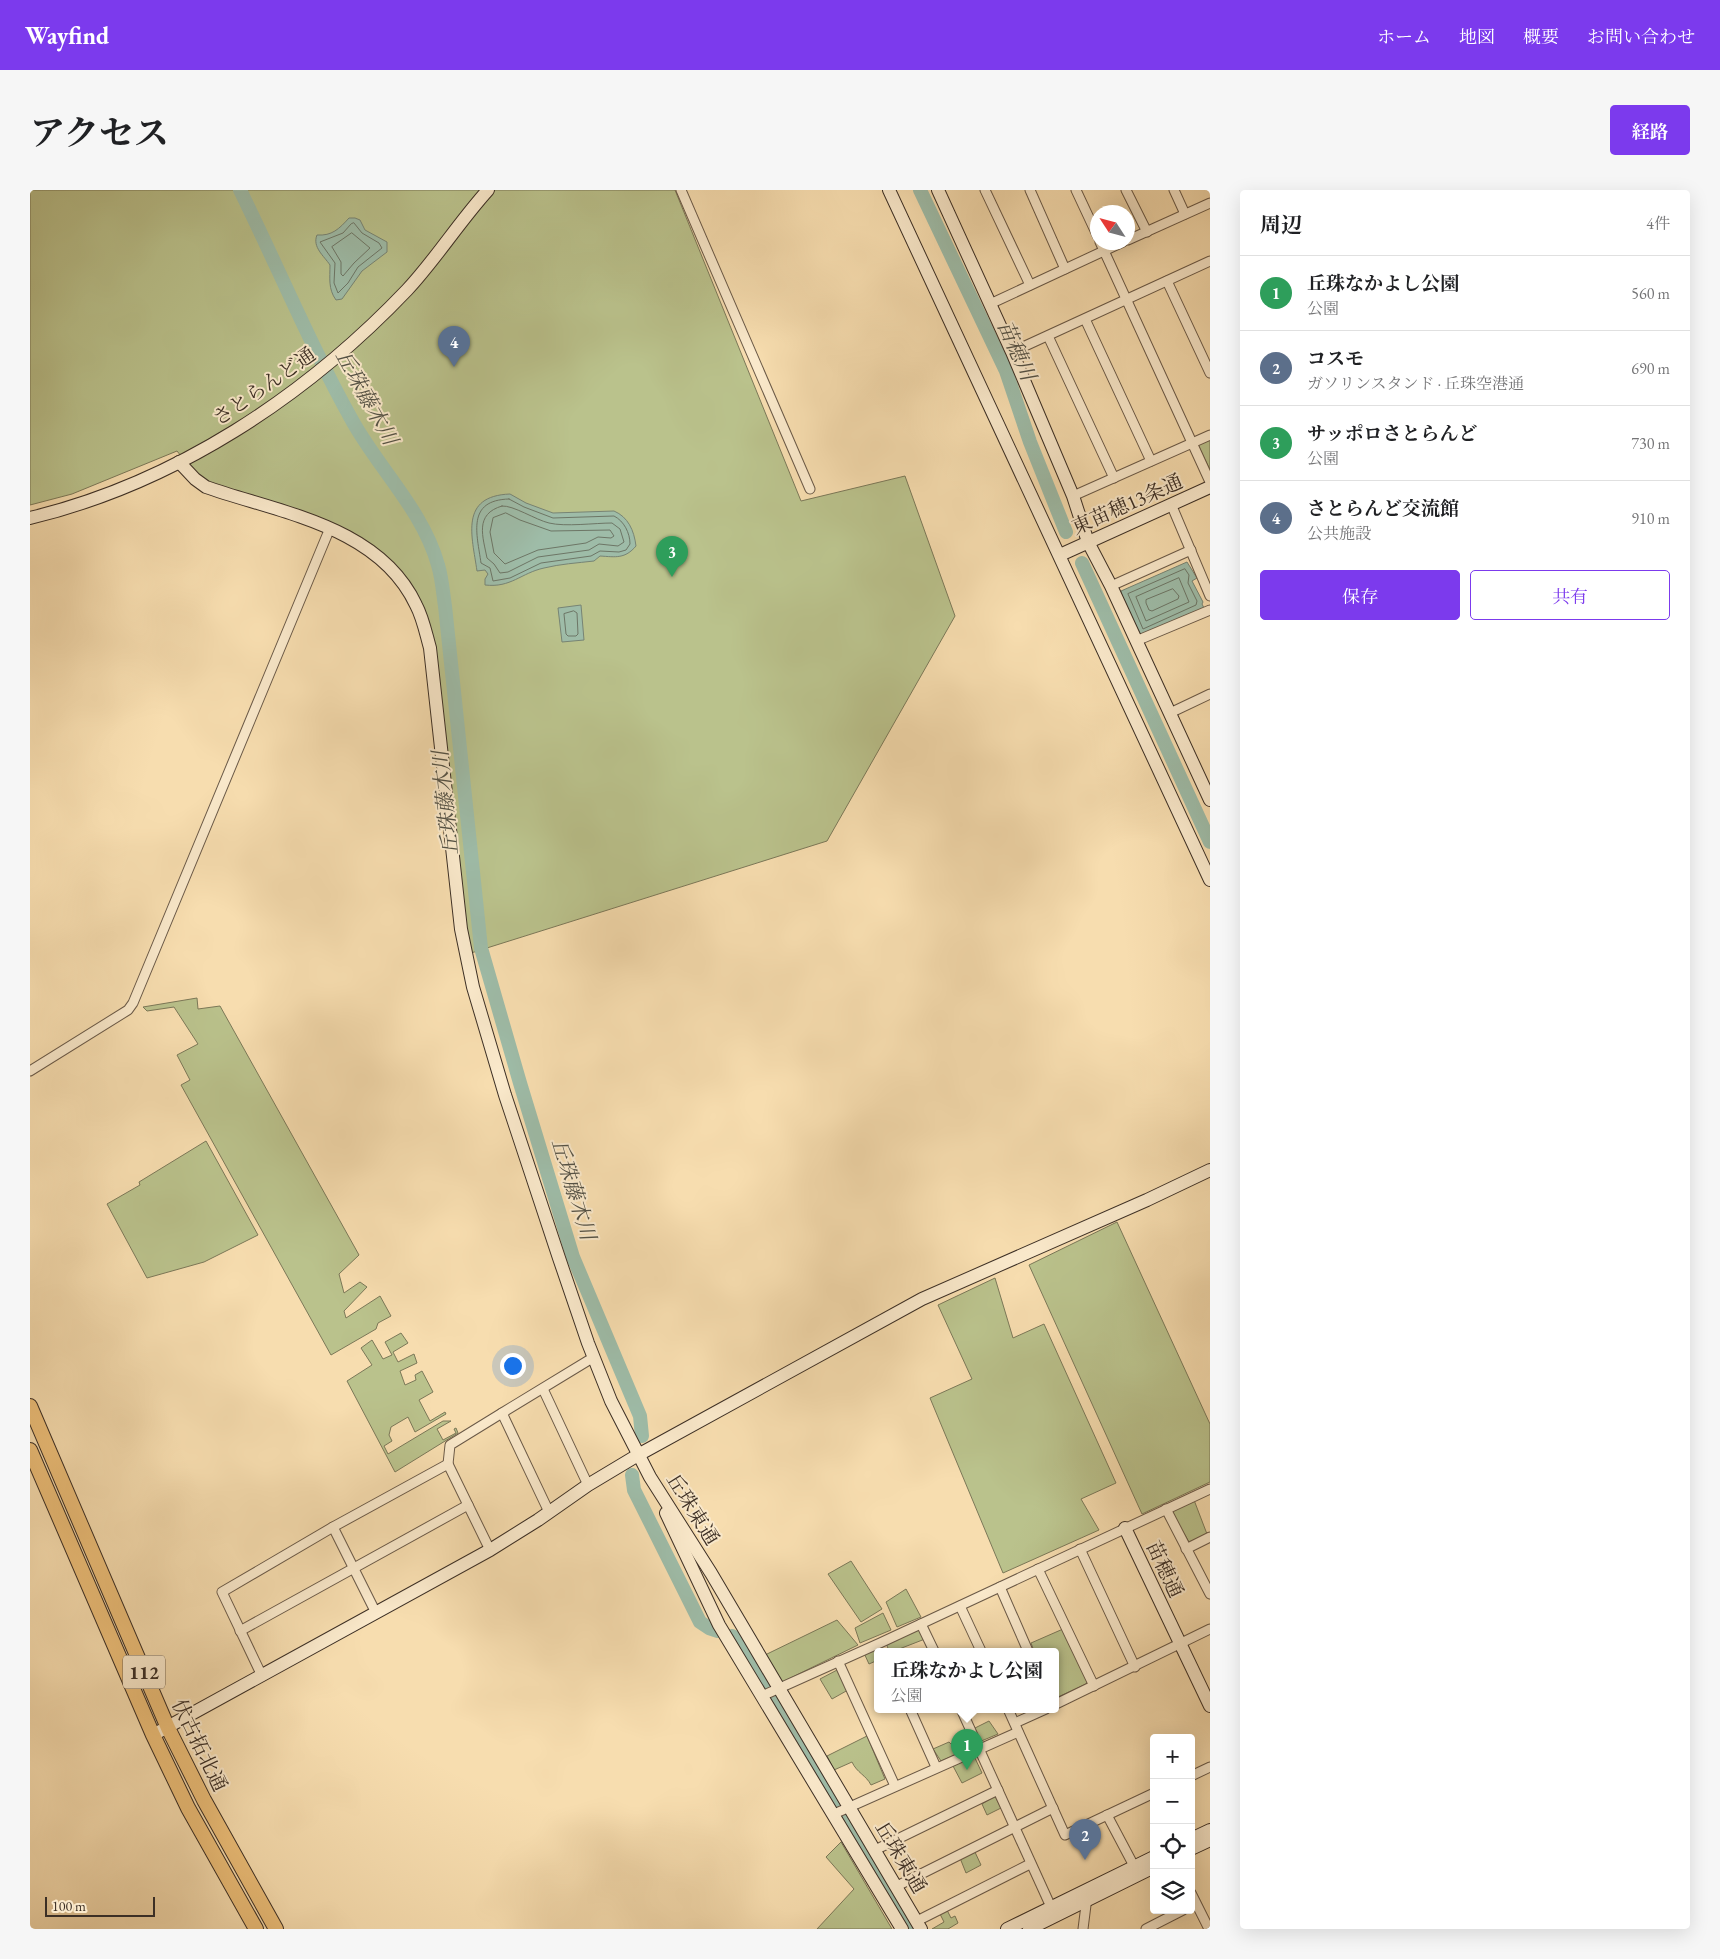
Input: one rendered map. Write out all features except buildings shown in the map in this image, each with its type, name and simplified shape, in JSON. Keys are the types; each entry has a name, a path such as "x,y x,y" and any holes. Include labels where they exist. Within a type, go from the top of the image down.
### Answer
{"main road":[{"name":"伏古拓北通","path":"30,1406 168,1728 204,1800 276,1929"},
{"name":"伏古拓北通","path":"30,1450 153,1736 188,1808 256,1929"}],"street":[{"name":"さとらんど通","path":"30,518 56,512 101,496 180,462 235,431 312,378 372,326 409,288 488,190"},
{"path":"681,190 810,489"},
{"path":"889,190 1210,880"},
{"path":"938,190 1012,352 1073,496 1088,542 1111,586 1210,799"},
{"path":"985,190 1030,286"},
{"path":"1030,190 1065,269"},
{"path":"1076,190 1090,220"},
{"path":"1126,190 1147,232"},
{"path":"1174,190 1185,214"},
{"path":"1135,237 1210,203"},
{"path":"990,304 1065,269 1097,250"},
{"path":"1103,250 1210,482"},
{"path":"1012,352 1210,262"},
{"path":"1167,281 1210,373"},
{"path":"1085,319 1152,461"},
{"path":"1048,336 1114,478"},
{"path":"1073,496 1210,435"},
{"path":"180,462 195,479 206,487 330,528 374,552 391,568 406,588 421,616 430,648 461,929 468,968 505,1095 594,1357 611,1401 650,1477"},
{"name":"東苗穂13条通","path":"1060,555 1210,487"},
{"path":"1171,504 1210,596"},
{"path":"30,1071 128,1010 133,1003 330,528"},
{"path":"1111,586 1191,550"},
{"path":"1136,642 1210,610"},
{"path":"1170,713 1209,696"},
{"path":"153,1736 490,1550 588,1485 922,1299 1147,1200 1210,1170"},
{"path":"490,1550 448,1464 450,1445 594,1357"},
{"path":"543,1389 588,1485"},
{"path":"502,1413 549,1512"},
{"path":"262,1676 222,1592 333,1527 448,1464"},
{"name":"丘珠東通","path":"650,1477 719,1625 902,1929"},
{"name":"丘珠東通","path":"650,1477 706,1565 919,1925"},
{"path":"882,1647 921,1624 1210,1489"},
{"path":"240,1631 468,1505"},
{"path":"1166,1509 1186,1549 1209,1588"},
{"path":"333,1527 376,1613"},
{"name":"苗穂通","path":"1125,1528 1210,1706"},
{"path":"1186,1549 1210,1537"},
{"path":"1080,1549 1135,1667"},
{"path":"1038,1569 1094,1686"},
{"path":"1000,1587 1027,1648"},
{"path":"960,1606 980,1648"},
{"path":"921,1624 933,1648"},
{"path":"1059,1703 1210,1629"},
{"path":"762,1696 838,1661 874,1650"},
{"path":"838,1661 895,1786"},
{"path":"912,1713 936,1767"},
{"path":"963,1713 1051,1907"},
{"path":"1010,1713 1065,1835 1150,1796"},
{"path":"834,1814 980,1749 1040,1713"},
{"path":"1195,1774 1210,1767"},
{"path":"876,1850 998,1790"},
{"path":"897,1886 1053,1808"},
{"path":"1107,1815 1134,1866"},
{"path":"1195,1837 1210,1830"},
{"path":"1195,1847 1210,1840"},
{"path":"1033,1928 1134,1866 1150,1859"},
{"path":"919,1925 1030,1864"},
{"path":"1007,1929 1051,1907 1086,1895 1150,1868"},
{"path":"1083,1929 1086,1895"},
{"path":"1195,1907 1209,1929"},
{"path":"1146,1929 1175,1914"}],"green space":[{"path":"30,190 675,190 801,501 905,476 955,616 827,841 471,953 469,951 430,627 378,550 352,532 212,484 194,472 177,451 72,494 30,505"},
{"path":"1210,440 1210,470 1198,445"},
{"path":"197,998 198,1009 220,1006 359,1255 339,1274 344,1293 360,1282 367,1287 344,1311 346,1318 380,1296 391,1316 378,1323 376,1329 331,1355 181,1085 190,1080 177,1055 198,1044 174,1007 147,1011 143,1007"},
{"path":"206,1141 258,1235 204,1262 147,1278 107,1204 140,1185 139,1182"},
{"path":"1117,1222 1210,1424 1210,1482 1142,1514 1029,1265"},
{"path":"995,1278 1013,1338 1044,1324 1116,1483 1081,1499 1099,1530 1003,1573 930,1398 972,1379 938,1305"},
{"path":"401,1333 408,1343 393,1352 398,1362 414,1354 417,1363 400,1371 405,1385 416,1380 415,1375 422,1371 433,1392 419,1400 430,1421 445,1412 446,1414 415,1432 408,1417 391,1427 389,1435 392,1441 384,1446 388,1454 443,1421 451,1421 437,1429 443,1440 456,1433 454,1429 456,1428 458,1433 395,1472 347,1381 372,1365 361,1348 372,1340 383,1359 392,1355 385,1342"},
{"path":"1194,1500 1207,1534 1189,1542 1171,1511"},
{"path":"851,1561 882,1609 861,1622 828,1574"},
{"path":"906,1589 921,1617 897,1627 886,1602"},
{"path":"883,1613 891,1630 860,1643 855,1628"},
{"path":"837,1620 858,1645 780,1683 765,1655"},
{"path":"920,1629 925,1639 902,1648 888,1648 886,1643"},
{"path":"1063,1629 1088,1681 1086,1684 1059,1697 1059,1648 1033,1648 1031,1643"},
{"path":"874,1648 874,1662 869,1664 864,1653"},
{"path":"839,1669 848,1690 832,1699 820,1679"},
{"path":"989,1721 998,1734 979,1742 973,1729"},
{"path":"867,1736 885,1779 871,1785 852,1762 834,1770 827,1756"},
{"path":"961,1739 968,1749 941,1761 933,1749 949,1742 951,1744"},
{"path":"974,1756 982,1773 962,1783 953,1766"},
{"path":"995,1796 1001,1808 987,1815 982,1804"},
{"path":"841,1842 892,1929 817,1929 854,1889 826,1857"},
{"path":"974,1850 981,1865 966,1873 960,1858"},
{"path":"947,1910 951,1918 955,1916 958,1923 948,1929 932,1929 944,1922 940,1914"}],"water":[{"path":"349,218 360,220 365,230 387,242 387,252 362,271 342,299 336,300 331,288 330,265 319,251 316,239 317,235 335,231"},
{"path":"510,494 526,503 553,513 614,511 627,520 634,535 636,546 624,555 600,556 594,561 536,570 509,582 485,585 485,579 488,574 485,570 477,571 472,520 476,510 483,502 494,496"},
{"path":"1187,562 1197,578 1192,581 1203,602 1204,608 1142,636 1139,635 1121,591"},
{"path":"581,605 584,640 562,642 558,608"}],"waterway":[{"name":"丘珠藤木川","path":"240,190 338,394 364,440 412,509 431,545 438,565 445,606 481,948 573,1257 640,1416 642,1436"},
{"name":"苗穂川","path":"920,190 1006,371 1030,442 1066,532"},
{"name":"苗穂川","path":"1082,563 1210,842"},
{"name":"丘珠藤木川","path":"632,1475 634,1490 700,1622 718,1631"},
{"name":"丘珠藤木川","path":"732,1636 739,1641 766,1684"},
{"name":"丘珠藤木川","path":"772,1695 836,1803"},
{"name":"丘珠藤木川","path":"845,1817 908,1925"}],"place":[{"name":"さとらんど交流館","path":"454,367"},
{"name":"サッポロさとらんど","path":"672,577"},
{"name":"丘珠なかよし公園","path":"967,1770"},
{"name":"コスモ","path":"1085,1860"}]}
